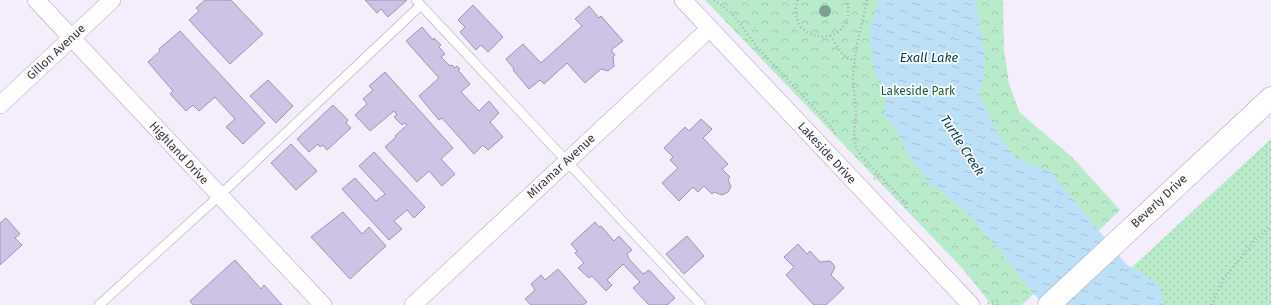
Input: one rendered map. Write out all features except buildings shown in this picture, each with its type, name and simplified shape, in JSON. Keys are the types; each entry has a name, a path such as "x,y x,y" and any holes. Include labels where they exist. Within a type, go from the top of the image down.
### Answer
{"street":[{"name":"Highland Drive","path":"36,0 323,305"},
{"name":"Gillon Avenue","path":"0,105 112,0"},
{"name":"Lakeside Drive","path":"683,0 971,305"},
{"name":"Miramar Avenue","path":"413,305 710,28"},
{"name":"Beverly Drive","path":"1049,305 1271,98"}],"lane":[{"path":"99,305 219,196 419,2 701,305"}],"path":[{"path":"714,0 725,8 745,29 757,46 830,125 837,136"},
{"path":"798,0 795,13 801,27 814,36 822,37 830,36 844,26 848,18 849,9 847,0"},
{"path":"867,0 856,50 853,79 856,115 854,133 856,147 862,157 881,176"},
{"path":"741,32 745,29"},
{"path":"830,36 843,55 855,61"},
{"path":"1211,305 1223,280 1253,242 1271,226"}],"green space":[{"name":"Lakeside Park","path":"705,0 1003,0 1004,50 1009,84 1020,113 1073,158 1120,210 1022,305 992,305 962,268"},
{"path":"1271,139 1271,305 1091,305"}],"water":[{"name":"Exall Lake","path":"880,0 976,0 985,59 983,80 979,93 999,137 1014,156 1028,164 1049,170 1127,265 1147,276 1157,284 1163,294 1163,305 1043,305 968,214 929,182 909,157 896,129 884,116 886,98 876,76 870,32"}],"water label":[{"name":"Turtle Creek","path":"963,145"}]}
